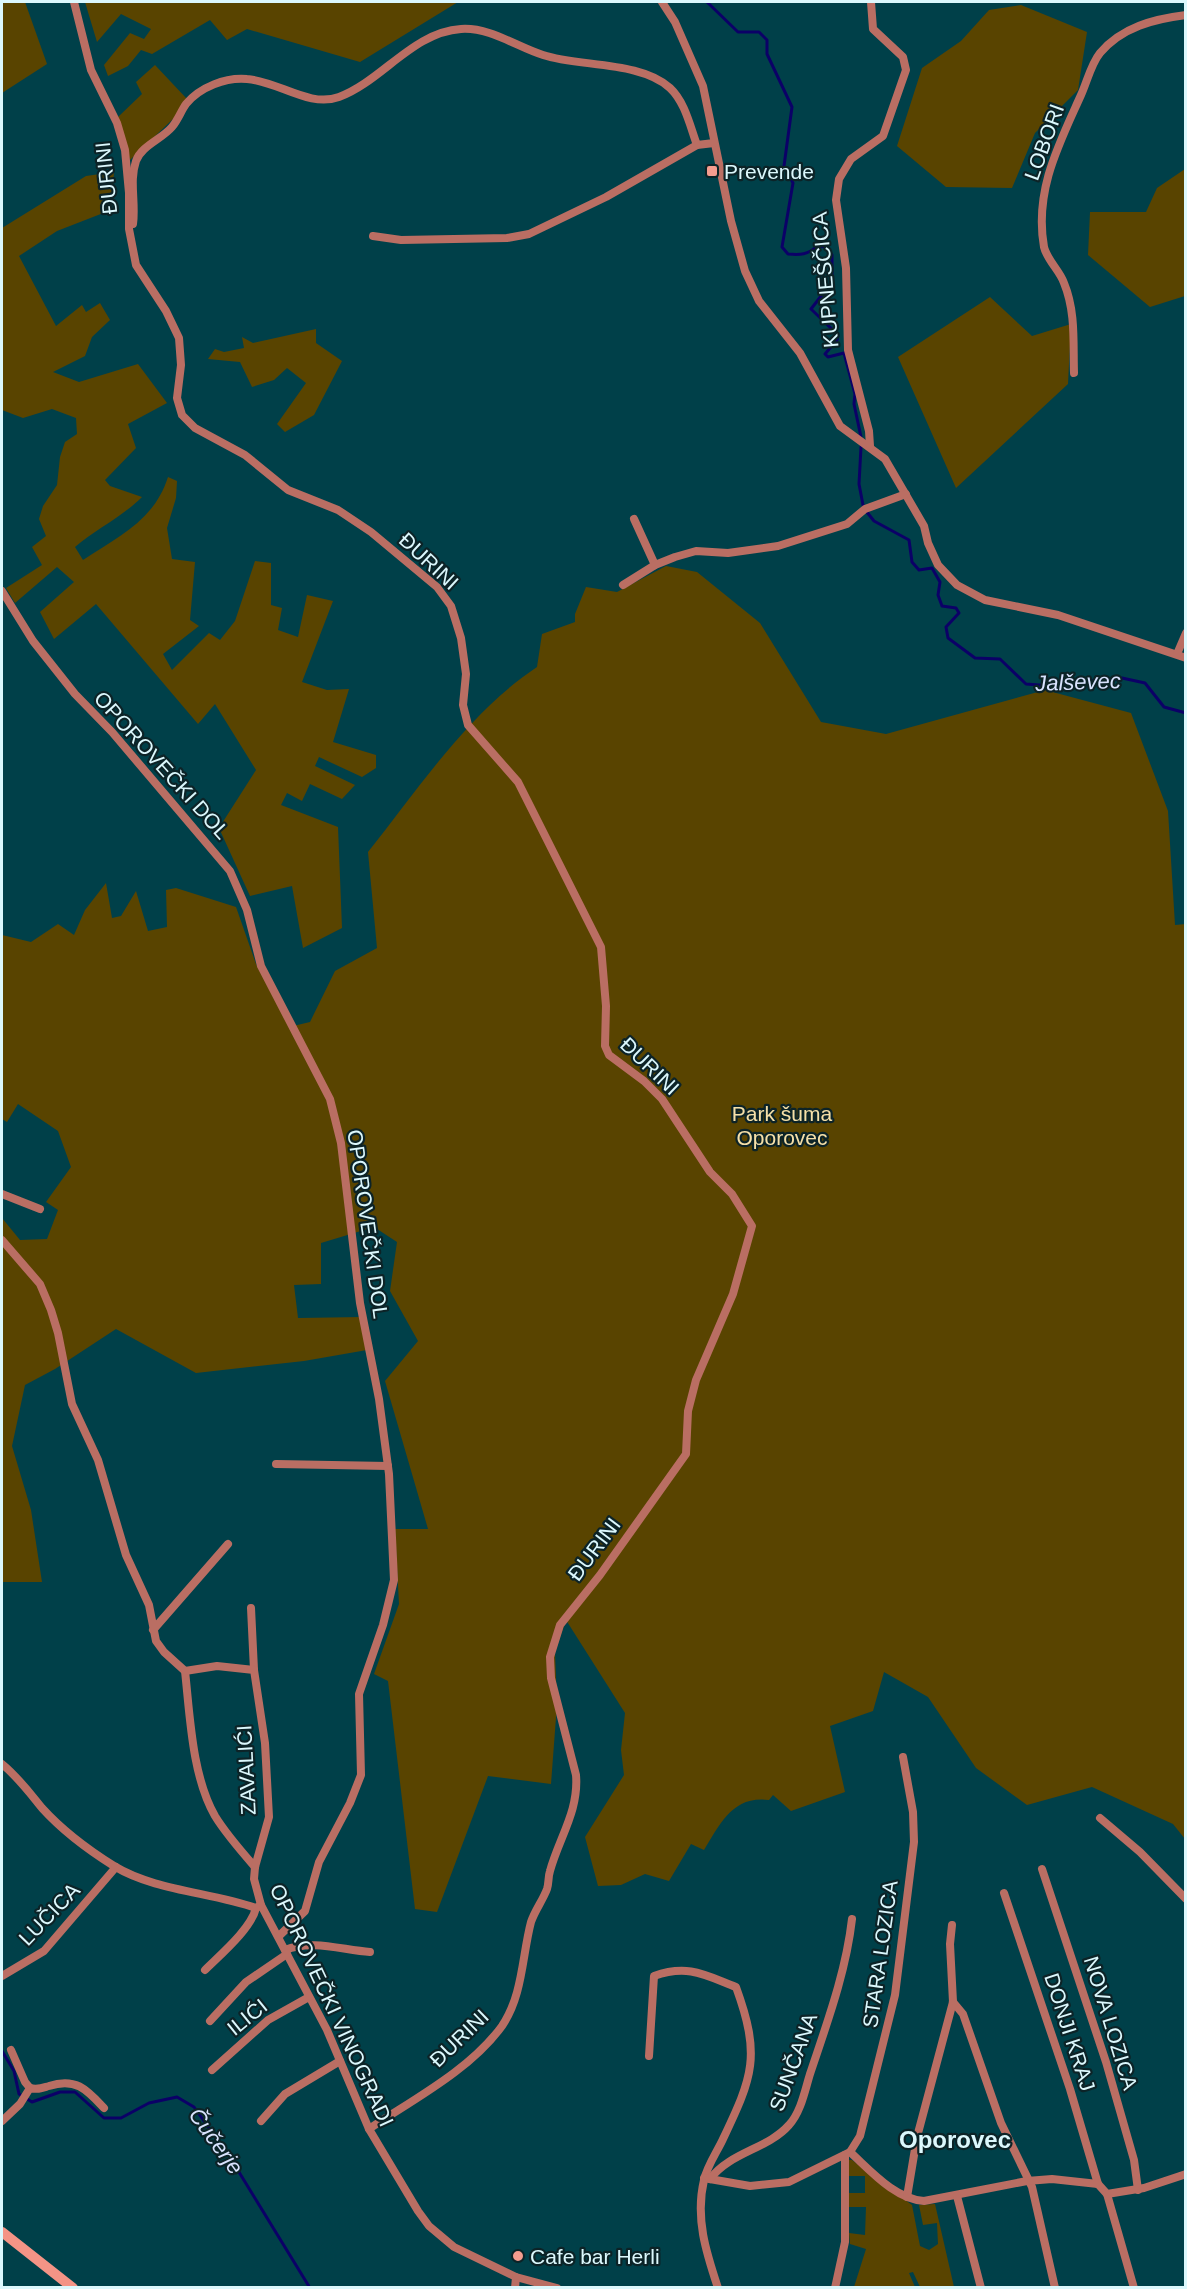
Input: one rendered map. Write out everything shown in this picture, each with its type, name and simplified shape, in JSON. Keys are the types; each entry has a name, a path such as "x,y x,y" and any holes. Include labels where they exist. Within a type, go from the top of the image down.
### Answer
{"street":[{"name":"ĐURINI","path":"74,2 91,70 117,123 124,150 130,235 136,264 166,311 179,338 182,365 177,398 182,415 195,428 245,455 288,490 338,510 371,532 437,586 450,606 461,638 466,674 463,705 468,725 518,782 601,947 606,1006 605,1046 609,1055 644,1081 662,1099 710,1172 732,1194 752,1226 733,1294 696,1380 688,1411 686,1454 605,1568 560,1624 550,1657 551,1678 577,1790 574,1806 550,1871 547,1888 532,1919 526,1957 513,2004 502,2026 447,2078 369,2129"},
{"path":"662,2 675,22 696,66 731,221 745,271 759,301 800,353 840,426 885,459 924,526 927,543 938,565 957,585 985,600 1058,615 1185,658"},
{"name":"KUPNEŠČICA","path":"865,444 869,431 848,350 846,268 836,200 839,179 851,159 883,136 906,70 903,57 873,29 871,2"},
{"name":"LOBORI","path":"1074,374 1073,314 1064,282 1045,250 1044,196 1050,164 1099,54 1114,40 1136,27 1155,19 1185,15"},
{"path":"130,235 136,206 132,180 136,160 172,127 187,102 208,88 225,80 248,79 281,86 318,100 338,97 362,85 411,48 437,36 461,29 488,33 543,55 651,76 670,87 680,101 697,145"},
{"path":"373,236 401,240 507,238 529,234 606,197 697,145 714,143"},
{"path":"623,585 655,565 696,551 728,553 778,546 847,524 865,509 906,494"},
{"path":"634,519 655,565"},
{"name":"OPOROVEČKI DOL","path":"2,591 33,641 75,694 112,732 218,854 239,888 261,966 330,1099 341,1143 360,1303 379,1399 388,1466 394,1580 383,1625 359,1694 361,1775 350,1803 319,1862 305,1911 279,1936"},
{"path":"1177,654 1185,633"},
{"path":"2,1194 40,1209"},
{"path":"2,1239 40,1284 51,1310 58,1332 72,1404 98,1460 126,1555 149,1605 156,1641 164,1652 185,1671 217,1666 254,1670"},
{"path":"276,1464 388,1466"},
{"path":"153,1630 186,1596 228,1544"},
{"name":"ZAVALIĆI","path":"251,1608 254,1670 265,1743 269,1817 255,1867"},
{"name":"OPOROVEČKI VINOGRADI","path":"185,1671 195,1755 208,1801 222,1826 255,1867 258,1906 279,1936 340,2061 369,2129 429,2226 454,2247 516,2277 556,2288"},
{"name":"STARA LOZICA","path":"848,2153 860,2136 895,1995 914,1842 913,1812 903,1757"},
{"path":"2,1764 44,1809 116,1867 163,1885 258,1906 233,1942 205,1970"},
{"path":"1100,1818 1140,1852 1185,1899"},
{"name":"LUČICA","path":"2,1976 44,1951 116,1867"},
{"name":"NOVA LOZICA","path":"1041,1869 1106,2062 1134,2160 1138,2190"},
{"name":"DONJI KRAJ","path":"1004,1893 1070,2089 1098,2184"},
{"name":"SUNČANA","path":"707,2178 724,2165 779,2134 796,2116 830,2017 849,1946 852,1919"},
{"path":"907,2197 917,2137 954,2002 950,1944 952,1925"},
{"path":"210,2021 246,1982 296,1945 315,1944 370,1952"},
{"path":"649,2056 654,1976 672,1970 695,1971 736,1987 748,2020 751,2076 707,2178 700,2213 702,2230 718,2288"},
{"name":"ILIĆI","path":"212,2070 268,2020 309,1997"},
{"path":"954,2002 963,2014 1001,2123 1027,2181 1032,2187 1055,2288"},
{"path":"11,2050 29,2091"},
{"path":"261,2121 285,2094 340,2061"},
{"path":"2,2121 20,2104 29,2091 66,2082 76,2083 104,2108"},
{"path":"707,2178 750,2186 789,2182 848,2153"},
{"path":"848,2153 907,2197 931,2200 1027,2181 1052,2179 1098,2184 1107,2194 1134,2288"},
{"path":"835,2288 845,2242 848,2153"},
{"path":"1107,2194 1138,2190 1185,2175"},
{"path":"957,2196 981,2288"},
{"path":"2,2232 72,2288"},
{"path":"515,2288 516,2277"}],"green space":[{"path":"2,2 25,2 47,64 2,93"},
{"path":"85,2 458,2 360,62 247,29 227,40 210,20 152,54 141,50 128,66 108,76 104,65 130,33 144,39 151,29 121,14 97,42"},
{"path":"1021,5 1087,32 1078,90 1035,133 1012,188 946,187 897,146 922,68 961,41 989,10"},
{"path":"155,65 187,99 174,118 130,160 118,117 142,94 136,82"},
{"path":"1185,169 1185,296 1150,307 1088,255 1090,212 1146,212 1157,188"},
{"path":"114,172 111,210 57,231 19,256 56,326 82,305 86,312 100,303 110,320 92,337 85,356 53,372 79,382 138,364 167,403 128,424 136,448 105,480 110,486 142,497 75,547 83,560 110,543 134,526 154,505 168,477 177,481 176,498 167,528 172,559 195,562 190,620 199,626 163,654 172,670 209,633 220,640 235,621 255,561 271,563 271,605 282,608 278,630 298,637 307,595 333,601 302,682 327,690 349,689 333,742 376,755 376,768 362,777 319,757 315,766 355,785 342,799 310,784 302,801 287,793 281,805 338,827 342,928 303,948 292,886 250,896 219,828 256,770 215,704 198,724 96,604 54,639 40,612 74,582 57,567 15,603 6,588 42,565 32,547 46,536 39,519 43,506 57,485 60,457 65,442 77,434 76,418 52,409 23,418 2,410 2,228 86,176"},
{"path":"990,297 1032,336 1071,324 1068,384 956,488 898,357"},
{"path":"316,329 316,343 342,361 314,415 285,432 277,424 306,383 287,368 274,380 252,387 240,362 208,359 215,349 224,352 244,348 242,337 253,343"},
{"name":"Park šuma Oporovec","path":"666,566 697,572 760,623 821,722 886,734 1045,690 1131,713 1168,811 1175,925 1186,924 1185,1839 1173,1824 1092,1787 1027,1805 976,1768 928,1697 884,1672 873,1711 830,1726 845,1792 791,1811 773,1795 769,1800 746,1802 729,1813 722,1821 704,1850 691,1844 669,1881 645,1874 621,1885 598,1886 585,1837 624,1775 621,1750 625,1713 566,1620 555,1652 557,1704 551,1784 488,1776 437,1912 415,1909 388,1681 374,1674 399,1604 395,1529 428,1529 385,1381 418,1341 390,1291 397,1242 374,1227 321,1243 321,1284 294,1285 298,1318 362,1317 367,1350 304,1361 196,1373 116,1329 55,1369 25,1385 12,1446 31,1510 42,1582 2,1582 2,1218 20,1240 47,1239 58,1210 46,1202 71,1167 58,1131 18,1104 7,1122 2,1119 2,935 31,942 58,924 74,935 85,910 106,883 112,918 121,916 136,891 148,931 167,927 166,890 176,888 236,907 256,964 289,1027 310,1022 335,971 377,948 368,852 426,777 489,706 537,667 542,634 575,622 575,614 586,587 617,592"},
{"path":"848,2160 852,2160 912,2205 920,2246 929,2250 938,2244 937,2223 923,2225 919,2205 935,2204 954,2287 920,2287 913,2272 909,2273 915,2287 854,2287 866,2249 850,2244 849,2233 865,2235 866,2207 848,2207 848,2193 865,2193 865,2176 848,2176"}],"waterway":[{"name":"Jalševec","path":"707,2 738,32 759,32 767,40 767,54 792,107 784,166 793,183 782,247 788,254 804,254 817,246 826,247 832,255 832,282 811,309 838,335 837,340 825,354 828,357 844,353 855,394 854,404 861,437"},
{"name":"Jalševec","path":"861,447 859,484 863,505"},
{"name":"Jalševec","path":"866,511 874,521 909,540 912,562 919,570 932,568 940,582 938,595 942,606 956,608 959,613 946,627 948,638 975,658 1000,659 1026,684 1052,686 1082,679 1103,682 1122,678 1145,683 1164,707 1186,713"},
{"name":"Čučerje","path":"2,2051 14,2071 19,2094 32,2102 60,2092 75,2092 104,2118 121,2118 149,2103 177,2097 194,2107 231,2159 310,2288"}],"place":[{"name":"Prevende","path":"712,171"},
{"name":"Cafe bar Herli","path":"518,2256"}],"district":[{"name":"Oporovec","path":"955,2139"}]}
